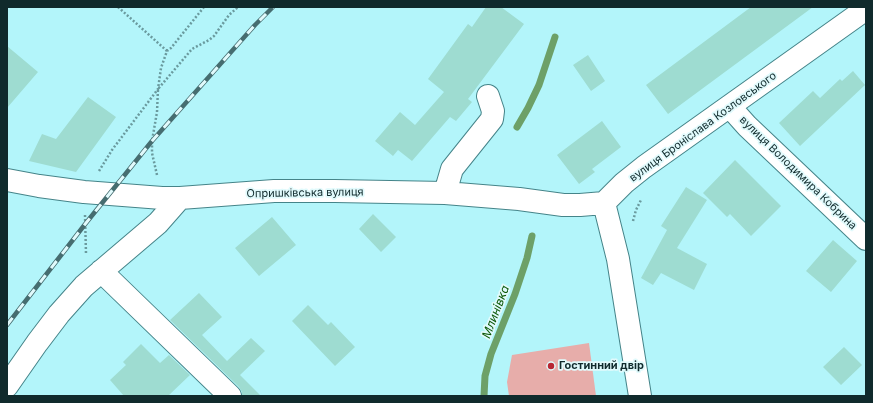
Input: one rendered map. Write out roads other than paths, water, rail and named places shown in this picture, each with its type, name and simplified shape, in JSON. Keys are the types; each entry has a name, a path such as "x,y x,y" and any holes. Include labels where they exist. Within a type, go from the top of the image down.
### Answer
{"street":[{"name":"вулиця Броніслава Козловського","path":"604,202 644,167 866,9"},
{"path":"445,193 452,168 492,119 493,111 488,96"},
{"name":"вулиця Володимира Кобрина","path":"730,107 758,137 866,239"},
{"name":"Опришківська вулиця","path":"7,180 84,192 171,198 274,191 335,191 445,193 519,199 563,205 580,205 604,202"},
{"path":"7,386 59,314 84,286 158,223 171,198"},
{"path":"604,202 618,259 640,396"},
{"path":"101,271 230,396"}],"waterway":[{"name":"Млинівка","path":"517,127 539,85 555,37"},
{"name":"Млинівка","path":"484,396 485,376 491,354 515,294 527,258 532,236"}],"railway":[{"path":"7,325 152,141 255,25 273,7"}],"place":[{"name":"Гостинний двір","path":"551,366"}]}
